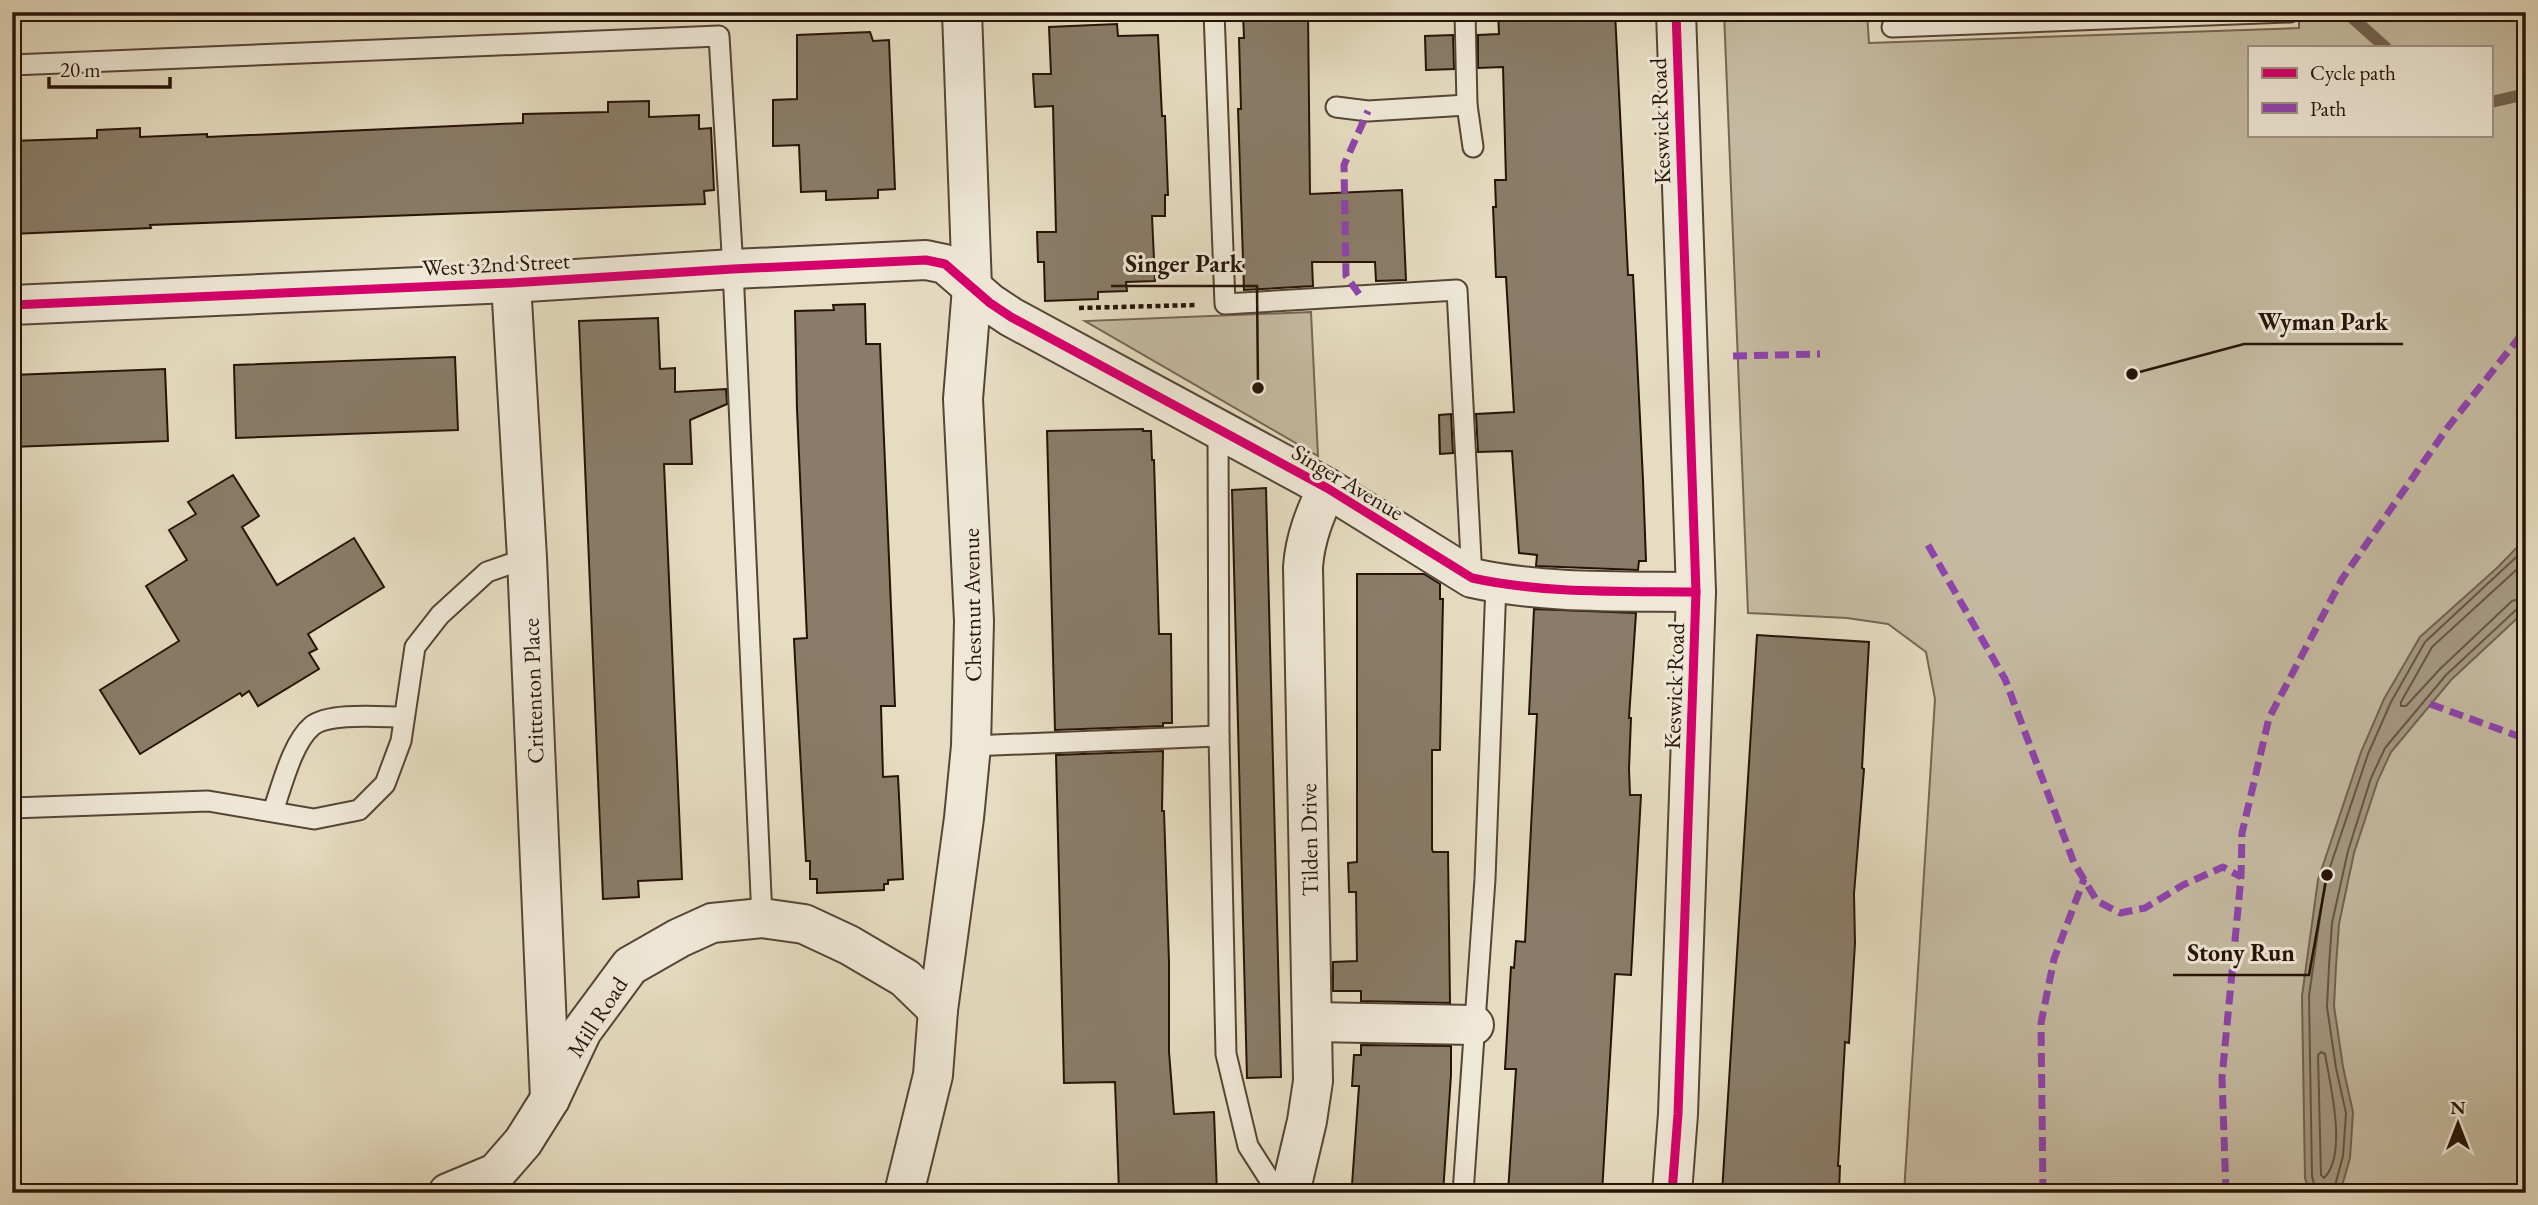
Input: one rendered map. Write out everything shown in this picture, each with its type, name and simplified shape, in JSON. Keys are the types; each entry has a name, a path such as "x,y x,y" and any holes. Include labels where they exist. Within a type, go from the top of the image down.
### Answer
{"street":[{"name":"Chestnut Avenue","path":"904,1193 933,1075 938,1010 971,746 974,621 963,399 972,288 962,12"},
{"name":"Keswick Road","path":"1672,1193 1678,1114 1696,592 1676,12"},
{"name":"West 32nd Street","path":"12,304 512,283 926,260 944,264 972,288"},
{"name":"Crittenton Place","path":"512,283 527,558 550,1099"},
{"name":"Singer Avenue","path":"972,288 1011,317 1327,488 1484,581 1563,589 1696,592"},
{"name":"Tilden Drive","path":"1290,1193 1307,1121 1313,1081 1314,1022 1303,566 1304,547 1327,488"},
{"name":"Mill Road","path":"448,1193 496,1173 523,1142 550,1099 582,1031 630,966 712,923 762,918 804,923 849,945 905,978 938,1010"},
{"path":"1314,1022 1474,1025"}],"lane":[{"path":"1214,12 1225,304 1457,290 1484,581 1485,879 1463,1193"},
{"path":"1465,12 1467,105 1473,147"},
{"path":"1892,27 2290,12"},
{"path":"12,65 719,36 733,269 762,918"},
{"path":"1336,107 1368,111 1467,105"},
{"path":"1218,431 1219,736 1226,1054 1248,1146 1278,1193"},
{"path":"12,808 208,801 314,819 359,810 385,785 401,741 415,648 440,615 487,572 527,558"},
{"path":"273,811 298,745 313,725 343,716 404,717"},
{"path":"971,746 1219,736"}],"path":[{"path":"1072,308 1225,304"}],"shaded area":[{"path":"1724,12 1867,12 1869,43 2299,28 2299,12 2526,12 2526,1193 1904,1193 1935,699 1926,652 1888,624 1847,618 1748,613"},
{"path":"1311,312 1318,456 1085,321"}],"water":[{"path":"2526,538 2526,610 2451,680 2391,752 2378,780 2354,853 2339,924 2334,1006 2353,1112 2350,1158 2340,1193 2310,1193 2305,1178 2302,996 2318,880 2361,752 2384,699 2420,637"}],"building":[{"path":"1243,12 1308,12 1310,194 1402,190 1406,280 1376,281 1375,262 1312,262 1313,286 1244,290 1238,109 1241,109 1239,38 1244,38"},
{"path":"1498,12 1615,12 1628,275 1633,275 1643,480 1646,561 1639,561 1638,570 1536,566 1537,555 1519,553 1512,451 1478,452 1476,414 1514,412 1506,277 1496,277 1493,207 1496,207 1495,180 1506,180 1503,67 1478,68 1478,35 1499,34"},
{"path":"1117,24 1118,36 1158,35 1168,195 1165,195 1165,216 1152,216 1155,281 1126,282 1127,291 1098,292 1098,299 1045,301 1044,262 1038,262 1037,232 1056,232 1053,106 1035,107 1033,74 1051,74 1049,27"},
{"path":"870,32 873,41 889,40 895,189 878,190 878,198 826,200 826,191 801,192 799,145 773,146 773,100 797,99 797,35"},
{"path":"1453,35 1454,69 1426,70 1425,36"},
{"path":"649,101 649,117 699,115 699,129 711,128 714,190 704,191 705,204 150,225 151,228 12,234 12,141 97,138 97,130 140,128 140,137 207,134 207,137 523,123 523,114 608,112 608,102"},
{"path":"865,304 866,344 880,344 895,706 881,706 883,777 898,776 903,879 888,880 888,884 884,884 884,890 817,893 817,879 810,879 810,861 806,861 794,639 807,638 795,311 834,310 833,305"},
{"path":"658,318 660,369 675,368 675,392 726,389 727,404 690,420 692,464 664,464 682,879 638,881 639,897 603,899 579,321"},
{"path":"455,357 458,430 236,438 234,365"},
{"path":"165,369 168,441 12,447 12,375"},
{"path":"1451,414 1453,453 1440,454 1439,415"},
{"path":"1047,431 1151,431 1154,460 1159,634 1171,634 1172,723 1163,723 1163,726 1055,730"},
{"path":"233,475 259,516 242,527 277,585 354,538 384,587 308,634 317,649 309,653 319,669 258,706 249,691 242,696 240,693 140,754 100,690 179,641 146,586 187,560 169,530 196,514 188,502"},
{"path":"1266,488 1281,1077 1247,1078 1232,490"},
{"path":"1357,574 1424,574 1440,584 1440,599 1443,599 1440,750 1432,750 1432,849 1433,852 1448,852 1450,1003 1361,1001 1361,991 1333,991 1333,962 1357,961 1356,892 1349,892 1348,863 1357,862"},
{"path":"1534,609 1636,613 1629,718 1629,769 1630,795 1641,795 1631,975 1615,974 1602,1193 1508,1193 1516,1069 1505,1069 1511,967 1514,968 1516,941 1525,942 1537,714 1529,714"},
{"path":"1757,635 1869,642 1864,769 1854,894 1855,943 1849,1043 1845,1042 1838,1166 1839,1193 1722,1193"},
{"path":"1163,751 1162,811 1169,962 1169,1052 1174,1114 1214,1112 1217,1193 1119,1192 1115,1082 1064,1083 1056,755"},
{"path":"1361,1045 1451,1046 1443,1193 1354,1193 1352,1185 1359,1086 1352,1086 1354,1055 1361,1055"}],"waterway":[{"path":"2346,12 2384,46"},
{"path":"2492,102 2526,94"}],"marked path":[{"path":"1359,294 1346,276 1344,165 1368,111"},
{"path":"2226,1193 2222,1078 2241,877 2242,833 2269,718 2342,579 2448,427 2526,329"},
{"path":"1733,356 1820,354"},
{"path":"1928,545 2005,679 2074,863 2097,901 2120,913 2145,908 2183,885 2223,867 2241,877"},
{"path":"2430,704 2526,739"},
{"path":"2043,1193 2041,1023 2054,959 2084,879"}],"cycle path":[{"path":"1672,1193 1678,1114 1696,592 1676,12"},
{"path":"12,305 511,283 926,260 945,264 990,303 1011,317 1327,488 1472,578 1555,589 1696,592"}],"place":[{"name":"Wyman Park","path":"2132,374"},
{"name":"Singer Park","path":"1258,388"},
{"name":"Stony Run","path":"2327,875"}]}
